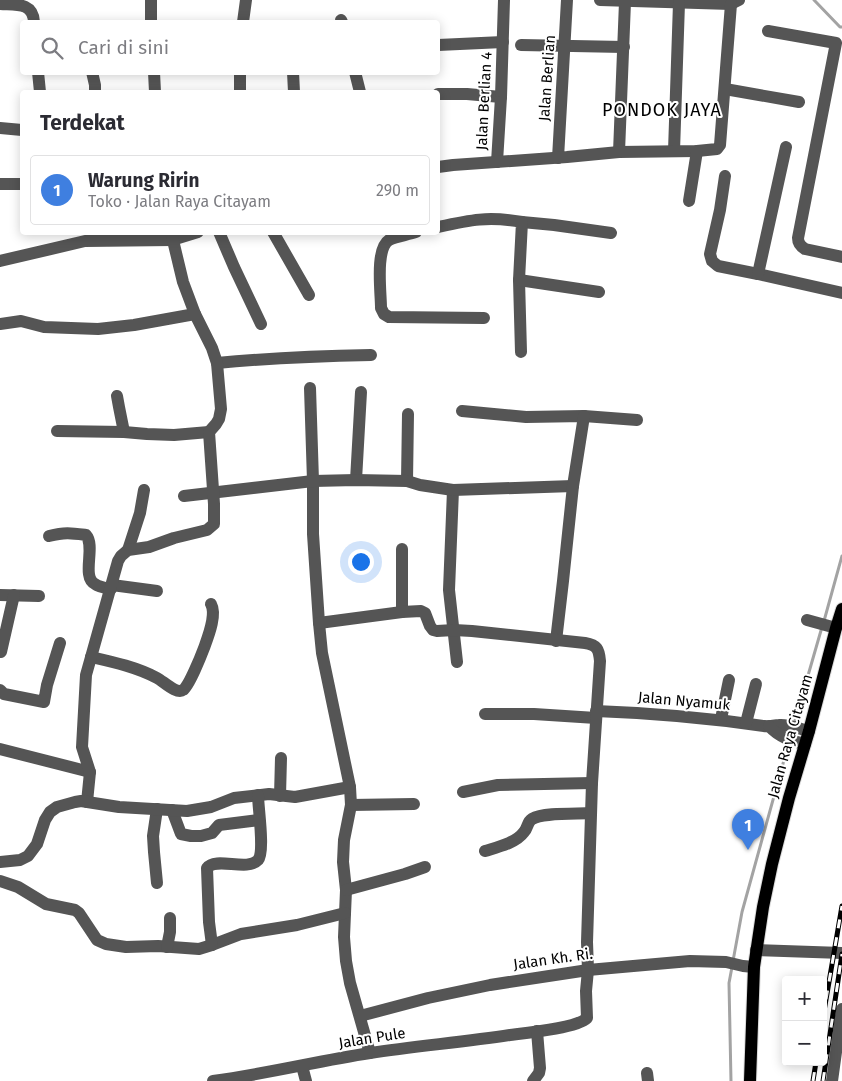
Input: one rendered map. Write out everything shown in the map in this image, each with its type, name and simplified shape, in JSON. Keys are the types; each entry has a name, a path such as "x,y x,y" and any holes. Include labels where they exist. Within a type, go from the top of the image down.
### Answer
{"main road":[{"name":"Jalan Raya Citayam","path":"750,1081 754,967 763,907 789,798 797,735 832,627 842,609"}],"street":[{"path":"150,0 151,20"},
{"path":"243,20 246,0"},
{"name":"Jalan Berlian 4","path":"497,162 504,0"},
{"name":"Jalan Berlian","path":"558,158 567,0"},
{"path":"440,167 619,152 717,149 720,145 735,2 679,3 600,0"},
{"path":"619,152 625,2"},
{"path":"674,151 679,3"},
{"path":"0,4 29,8 34,20"},
{"path":"768,32 839,44 798,243 805,249 842,256"},
{"path":"440,45 503,42"},
{"path":"521,45 624,47"},
{"path":"38,75 40,90"},
{"path":"93,75 95,90"},
{"path":"154,75 155,90"},
{"path":"240,75 240,90"},
{"path":"293,75 294,90"},
{"path":"356,75 360,90"},
{"path":"725,89 799,102"},
{"path":"440,94 501,97"},
{"path":"0,128 20,130"},
{"path":"758,274 786,147"},
{"path":"689,201 697,151"},
{"path":"725,176 720,210 710,254 712,261 718,266 842,293"},
{"path":"0,184 20,184"},
{"path":"440,227 464,221 503,218 611,233"},
{"path":"521,352 519,280 522,222"},
{"path":"220,235 261,324"},
{"path":"275,235 309,295"},
{"path":"406,235 390,239 382,248 380,260 381,308 384,314 389,317 484,318"},
{"path":"0,261 85,241 172,236 183,282 195,314 218,363 220,418 208,432 174,435 57,431"},
{"path":"519,280 599,292"},
{"path":"0,324 21,321 44,327 98,329 134,325 195,314"},
{"path":"218,363 308,356 371,355"},
{"path":"310,388 314,481 313,534 322,653 350,787 351,805 344,840 343,862 346,890 344,937 346,961 350,983 370,1053"},
{"path":"356,480 360,392"},
{"path":"117,396 124,432"},
{"path":"462,411 534,417 584,416 637,420"},
{"path":"407,481 408,414"},
{"path":"556,641 572,486 584,416"},
{"path":"128,550 149,547 174,538 207,530 214,524 214,492 208,432"},
{"path":"184,496 314,481 407,481 452,490 572,486"},
{"path":"87,802 90,772 82,747 86,675 118,561 128,550 140,513 144,490"},
{"path":"452,490 449,590 456,662"},
{"path":"49,536 68,532 88,537 90,541 89,570 91,581 94,584 156,591"},
{"path":"402,549 402,612"},
{"path":"0,595 39,596"},
{"path":"0,657 14,595"},
{"path":"91,656 147,673 180,692 184,690 209,636 214,609 211,604"},
{"path":"319,623 421,611 425,613 433,630 437,631 472,631 593,645 596,647 600,661 592,783 587,942 588,970"},
{"path":"811,621 832,627"},
{"path":"0,690 4,694 47,703 51,671 60,643"},
{"path":"721,719 729,680"},
{"path":"746,723 756,684"},
{"name":"Jalan Nyamuk","path":"485,714 596,715 632,712 721,719 769,726 778,725 797,735"},
{"path":"0,749 90,772"},
{"path":"280,796 281,758"},
{"path":"463,792 498,785 592,783"},
{"path":"0,862 20,860 28,856 37,844 45,820 50,812 68,803 81,801 119,807 187,811 211,807 234,798 269,794 296,797 350,787"},
{"path":"212,945 206,868 215,863 234,865 252,863 258,860 261,854 261,840 258,795"},
{"path":"351,805 414,804"},
{"path":"157,810 153,836 157,883"},
{"path":"172,810 182,834 191,836 208,835 219,825 259,820"},
{"path":"485,851 517,838 524,832 529,821 533,818 554,814 591,813"},
{"path":"346,890 426,867"},
{"path":"0,881 18,887 46,904 75,910 97,940 106,944 126,947 158,946 199,949 241,934 297,925 345,913"},
{"path":"168,947 170,918"},
{"path":"756,950 842,953"},
{"name":"Jalan Kh. Ri.","path":"360,1016 428,998 481,987 588,970 690,961 726,962 754,967"},
{"name":"Jalan Pule","path":"213,1081 370,1053 537,1031 580,1023 587,1018 586,991 588,970"},
{"path":"832,1081 840,1044 842,1009"},
{"path":"533,1081 540,1068 537,1031"},
{"path":"302,1066 306,1081"}],"waterway":[{"path":"814,0 842,27"},
{"path":"824,621 842,556"},
{"path":"794,724 822,627"},
{"path":"733,961 742,912 789,742"},
{"path":"731,1081 729,983 732,967"}],"railway":[{"path":"827,994 842,906"},
{"path":"823,1081 842,954"},
{"path":"813,1081 815,1066"}],"place":[{"name":"Warung Ririn","path":"748,850"}],"district":[{"name":"PONDOK JAYA","path":"662,110"}]}
